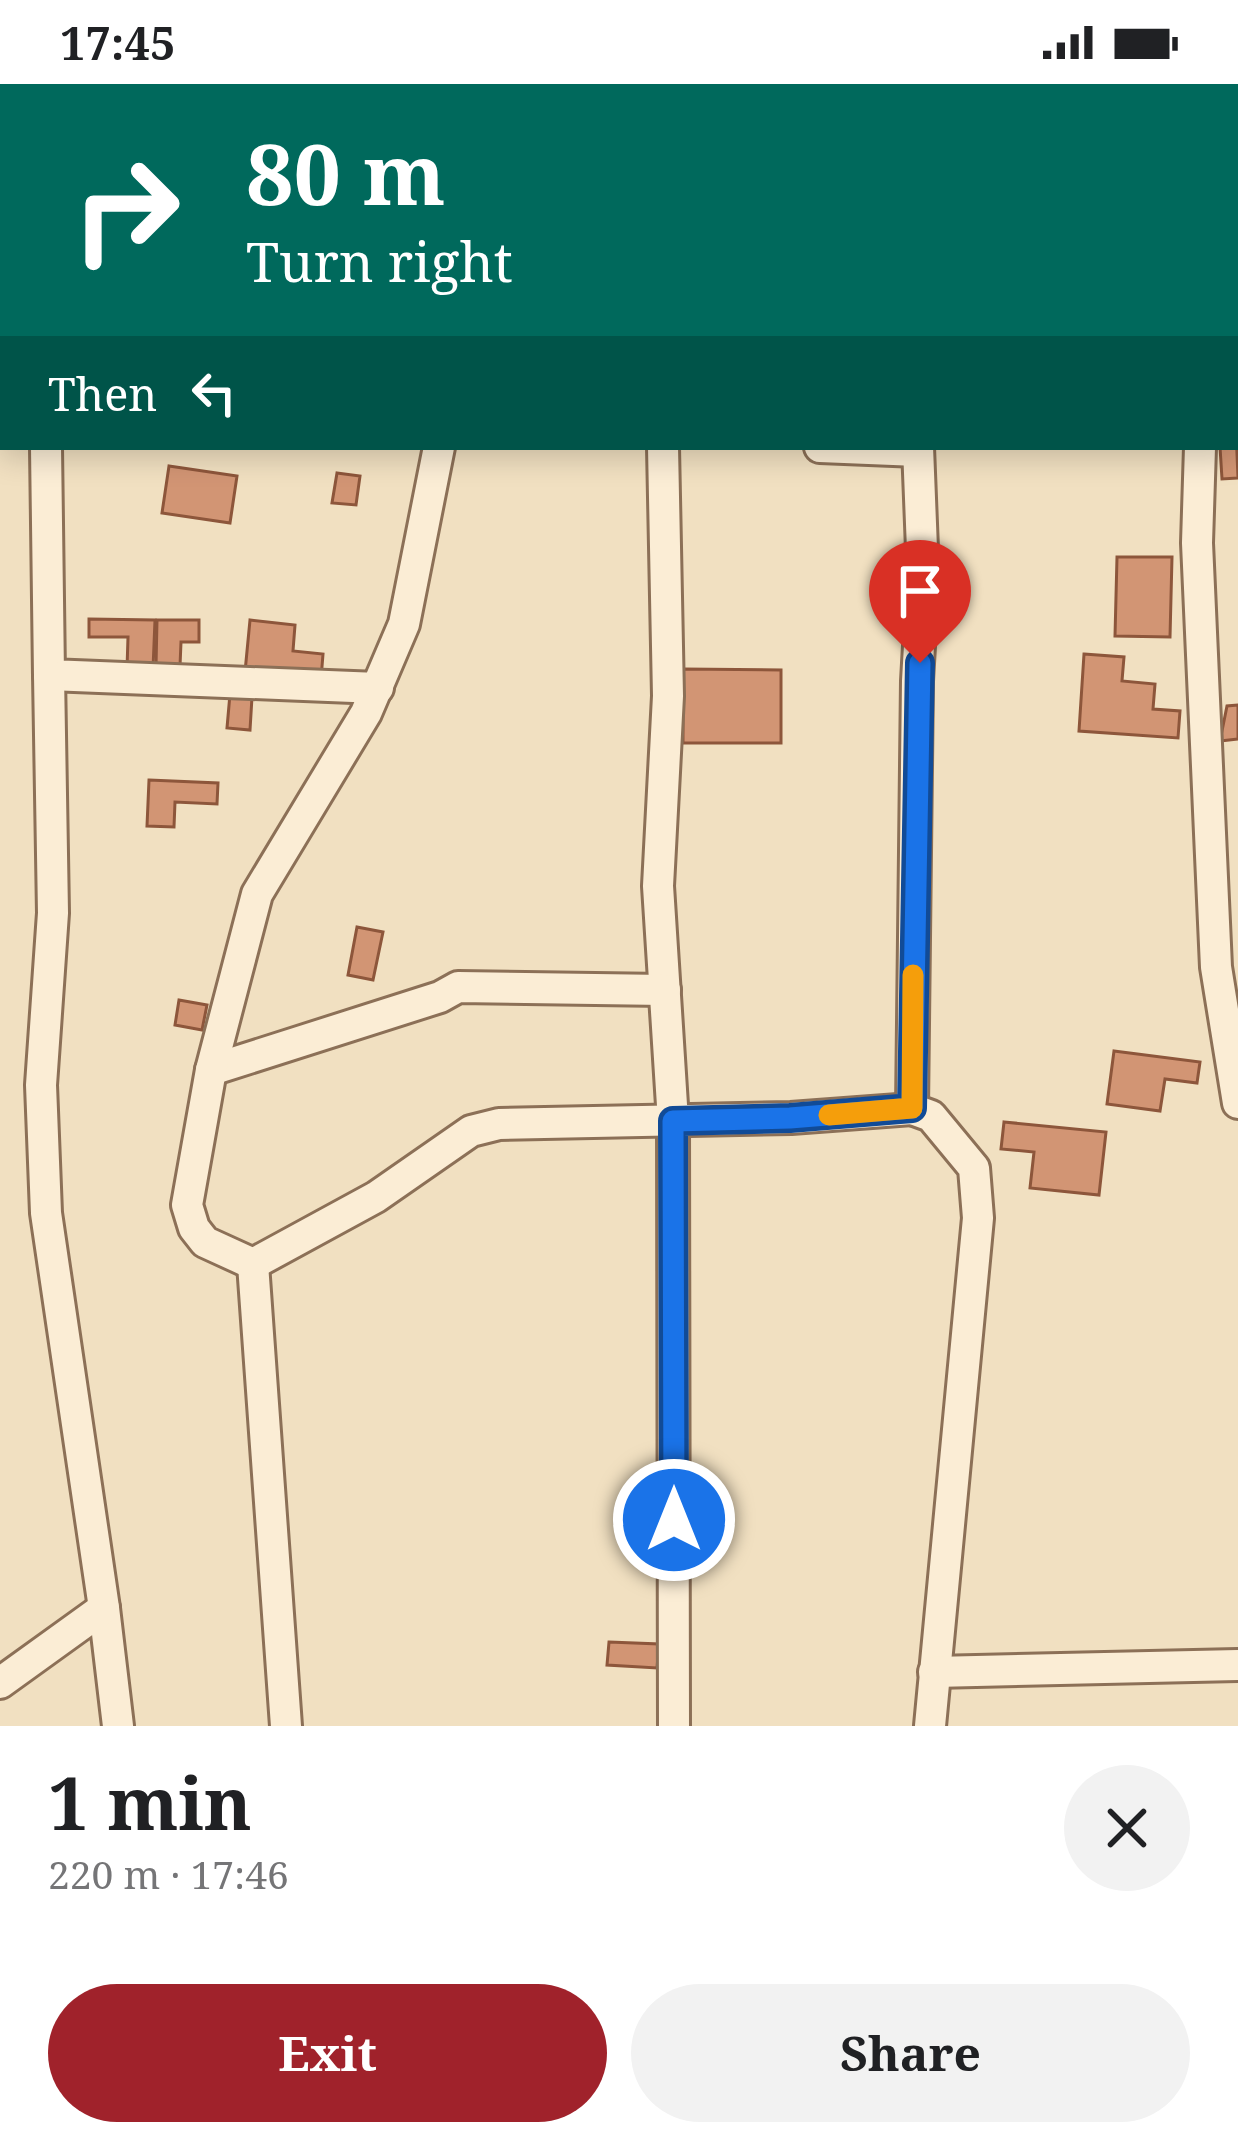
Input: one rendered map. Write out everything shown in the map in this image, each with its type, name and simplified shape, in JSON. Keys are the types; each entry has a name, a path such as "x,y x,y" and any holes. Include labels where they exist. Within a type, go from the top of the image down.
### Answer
{"street":[{"path":"46,450 52,913 41,1085 46,1213 118,1726"},
{"path":"253,1264 205,1242 194,1228 187,1205 211,1070 257,894 378,688 404,624 438,450"},
{"path":"662,450 668,696 658,886 673,1121 674,1726"},
{"path":"912,1108 917,681 923,574 918,450"},
{"path":"1200,450 1197,543 1216,967 1238,1102"},
{"path":"49,675 378,688"},
{"path":"211,1070 440,997 458,987 665,989"},
{"path":"253,1264 376,1197 471,1132 500,1124 790,1118 912,1108 931,1116 974,1168 978,1218 930,1726"},
{"path":"253,1264 286,1726"},
{"path":"0,1683 104,1608"},
{"path":"934,1672 1238,1665"}],"building":[{"path":"1220,450 1237,450 1238,478 1222,479"},
{"path":"169,466 237,476 230,523 162,513"},
{"path":"337,473 360,476 356,505 332,503"},
{"path":"1117,557 1172,557 1170,637 1115,636"},
{"path":"89,619 155,620 153,669 127,669 128,637 89,637"},
{"path":"157,620 199,620 199,642 181,642 180,666 156,666"},
{"path":"250,620 295,625 293,651 323,654 321,679 245,672"},
{"path":"1084,654 1124,657 1122,681 1155,684 1153,709 1180,711 1178,738 1079,731"},
{"path":"683,669 781,670 781,743 683,743"},
{"path":"230,694 252,697 250,730 227,728"},
{"path":"1238,705 1238,739 1220,741 1227,706"},
{"path":"149,780 218,783 217,804 175,802 174,827 147,826"},
{"path":"357,927 383,932 373,980 348,975"},
{"path":"179,1000 207,1005 202,1030 175,1025"},
{"path":"1114,1051 1200,1062 1197,1083 1165,1079 1160,1111 1107,1104"},
{"path":"1004,1122 1106,1132 1099,1195 1030,1188 1034,1152 1001,1149"},
{"path":"609,1642 659,1644 657,1668 607,1665"}],"slow traffic":[{"path":"829,1115 912,1108 913,975"}],"route":[{"path":"674,1520 673,1121 912,1108 920,663"}]}
